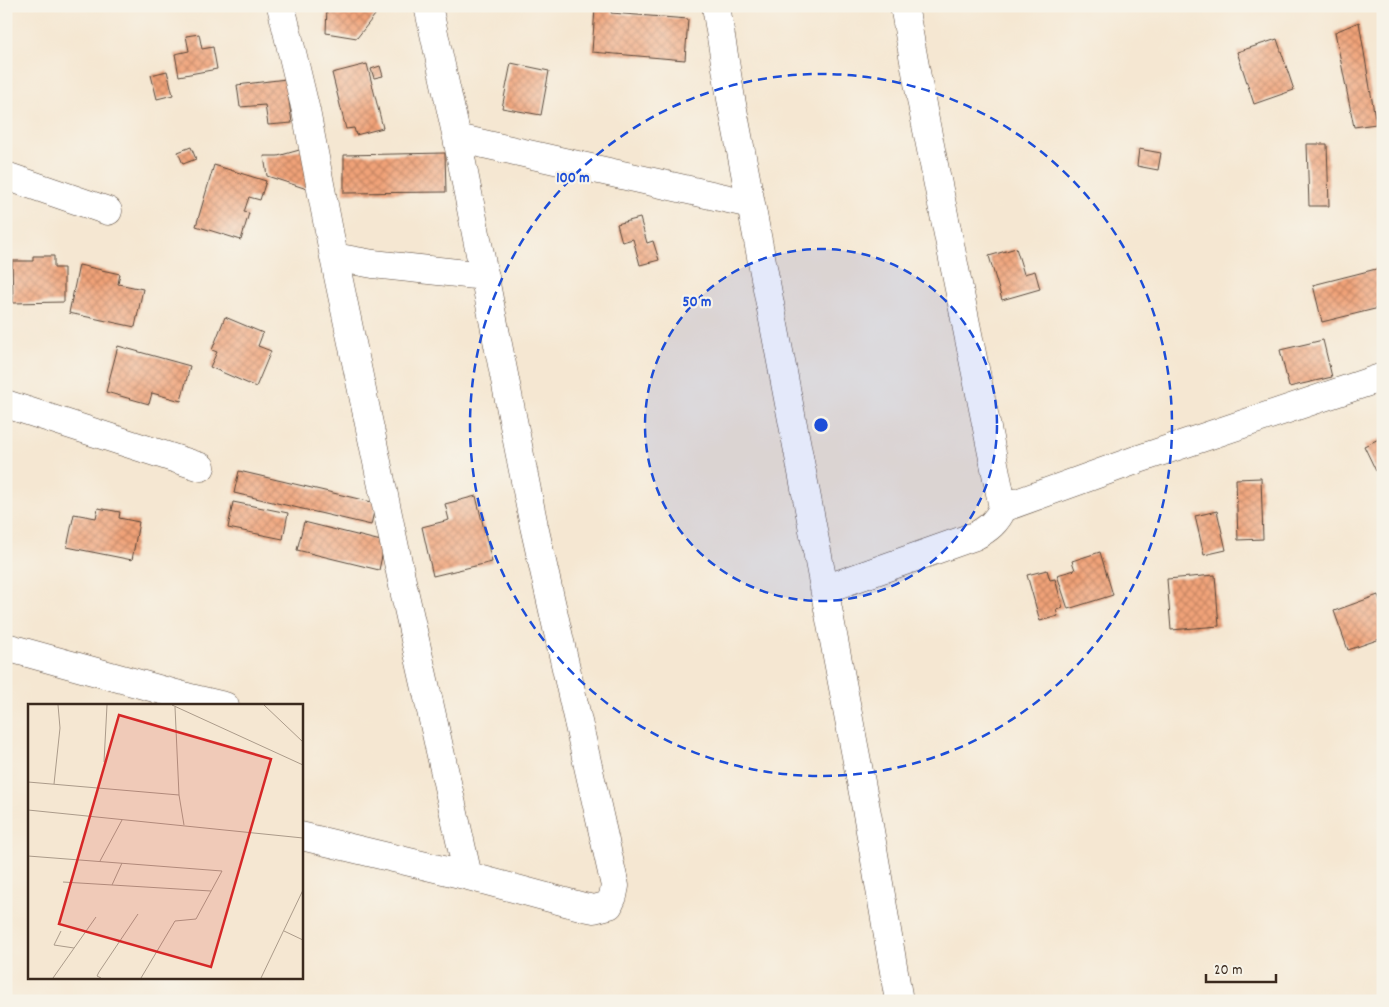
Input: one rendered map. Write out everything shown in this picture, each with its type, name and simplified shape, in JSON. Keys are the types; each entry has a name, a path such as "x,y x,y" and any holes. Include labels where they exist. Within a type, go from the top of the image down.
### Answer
{"street":[{"path":"281,6 306,111 334,257 403,586 468,876"},
{"path":"302,836 468,876 594,909 609,905 615,886 534,526 457,138 428,6"},
{"path":"716,6 751,204 868,818 900,1001"},
{"path":"825,589 975,536 994,523 1002,508 904,6"},
{"path":"457,138 751,204"},
{"path":"6,176 108,211"},
{"path":"334,257 372,264 485,276"},
{"path":"1002,508 1136,460 1383,377"},
{"path":"6,404 201,467"},
{"path":"6,647 217,704"}],"building":[{"path":"170,6 209,6 209,8 170,10"},
{"path":"327,6 374,6 375,15 357,38 326,33"},
{"path":"595,8 612,9 611,13 688,19 685,60 592,52"},
{"path":"1359,22 1376,124 1354,127 1335,32"},
{"path":"199,34 202,49 213,47 217,69 179,76 175,54 189,51 186,36"},
{"path":"1277,39 1294,90 1254,104 1237,52"},
{"path":"511,63 549,71 541,115 502,108"},
{"path":"367,64 383,128 356,135 354,128 346,129 332,73"},
{"path":"380,66 383,76 374,78 371,69"},
{"path":"167,71 173,95 157,99 151,75"},
{"path":"286,79 292,123 268,125 265,105 240,107 237,85"},
{"path":"1307,144 1327,144 1329,206 1309,206"},
{"path":"191,147 196,159 183,164 178,152"},
{"path":"303,149 311,186 304,188 267,176 264,156 278,156"},
{"path":"1139,149 1161,153 1158,170 1137,166"},
{"path":"445,153 446,192 344,193 344,155"},
{"path":"214,165 266,181 260,200 249,197 244,212 249,213 241,240 196,226"},
{"path":"640,218 647,243 653,241 659,260 640,265 633,239 622,242 617,224"},
{"path":"1016,248 1024,274 1035,271 1040,289 1002,300 989,256"},
{"path":"33,256 54,256 54,268 64,268 64,302 13,303 12,261 33,261"},
{"path":"79,265 120,274 118,284 143,289 135,327 69,313"},
{"path":"1380,268 1383,277 1383,307 1322,322 1313,285"},
{"path":"225,317 263,333 258,346 271,351 256,387 210,367 217,352 212,350"},
{"path":"1323,340 1332,377 1289,387 1280,350"},
{"path":"118,346 190,366 181,401 152,393 149,404 106,392"},
{"path":"1383,437 1383,468 1376,471 1364,446"},
{"path":"239,471 376,503 371,525 234,493"},
{"path":"1261,478 1263,539 1238,540 1236,479"},
{"path":"476,496 492,562 433,576 422,527 449,520 445,504"},
{"path":"233,502 288,513 283,539 228,528"},
{"path":"98,508 120,512 119,518 139,522 132,560 67,547 74,514 96,518"},
{"path":"1217,511 1226,550 1204,555 1195,516"},
{"path":"304,522 385,542 379,570 297,550"},
{"path":"1100,552 1113,595 1068,609 1057,575 1075,570 1072,561"},
{"path":"1047,570 1050,580 1055,579 1063,608 1056,610 1058,616 1040,621 1027,575"},
{"path":"1215,575 1219,626 1171,630 1167,579"},
{"path":"1378,595 1383,608 1383,638 1348,650 1334,611"}]}
